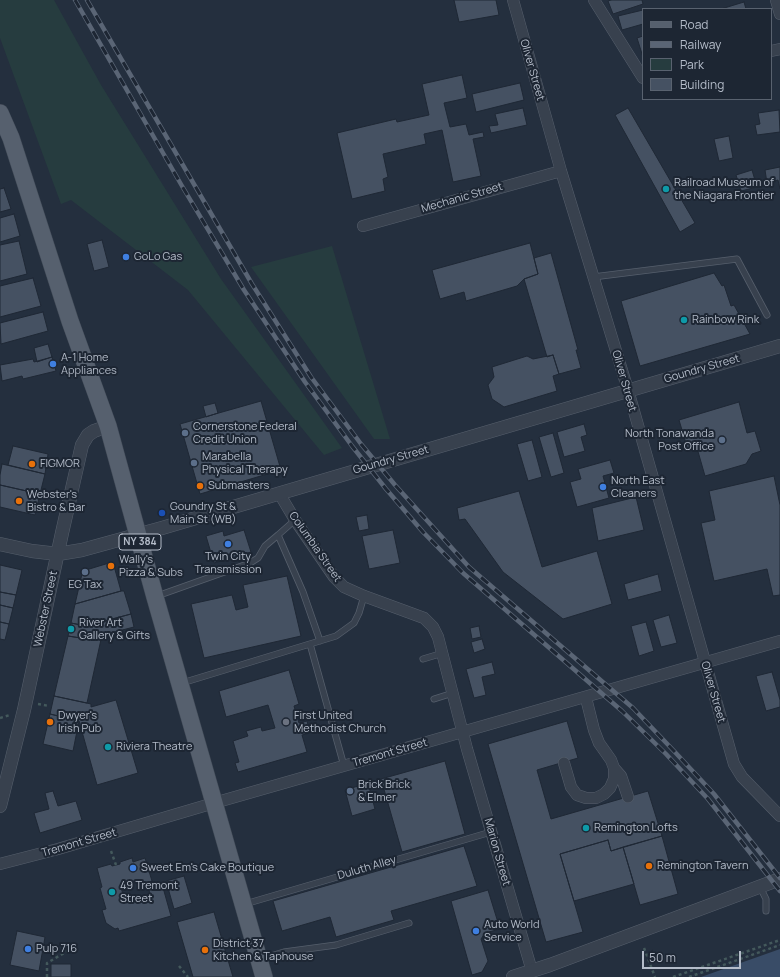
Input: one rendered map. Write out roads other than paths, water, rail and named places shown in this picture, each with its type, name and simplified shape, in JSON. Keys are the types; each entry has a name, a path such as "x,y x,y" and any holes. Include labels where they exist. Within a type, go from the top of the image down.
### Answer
{"main road":[{"name":"NY 384","path":"0,113 5,137 108,426 155,597 264,977"}],"street":[{"name":"Oliver Street","path":"513,0 561,171 628,390 705,664 737,771 780,816"},
{"path":"594,0 642,76"},
{"path":"776,0 780,14"},
{"name":"Mechanic Street","path":"363,226 561,171"},
{"name":"Goundry Street","path":"0,544 32,551 58,554 82,550 780,346"},
{"name":"Webster Street","path":"0,806 24,710 62,533 84,440 94,431 108,426"},
{"name":"Columbia Street","path":"279,493 295,520 334,577 344,587 424,618 433,627 443,653 463,732"},
{"name":"Tremont Street","path":"0,864 58,849 214,802 586,698 780,641"},
{"path":"564,763 571,787 577,795 586,798 596,798 604,794 610,788 614,779 614,768 611,760 599,743 586,698"},
{"name":"Marion Street","path":"463,732 532,971"},
{"path":"614,768 621,776 628,797"},
{"path":"513,977 780,879"}],"lane":[{"path":"593,277 737,259 767,315"},
{"path":"155,597 250,563 258,558 265,546 295,520"},
{"path":"278,535 303,592 320,641"},
{"path":"180,684 336,636 354,623 359,613 364,596"},
{"path":"310,644 344,766"},
{"path":"422,659 443,653"},
{"path":"434,698 454,693"},
{"name":"Duluth Alley","path":"242,904 491,832"},
{"path":"760,887 766,899 766,911"},
{"path":"259,960 284,952 336,945 409,923"}],"water":[{"path":"780,945 780,977 689,977"}],"railway":[{"path":"75,0 182,186 244,290 305,382 386,489 423,532 463,573 622,711 666,754 708,799 780,891"},
{"path":"87,0 252,284 311,377 361,444 395,485 469,567 633,708 714,794 780,878"}],"place":[{"name":"Railroad Museum of the Niagara Frontier","path":"666,189"},
{"name":"GoLo Gas","path":"126,257"},
{"name":"Rainbow Rink","path":"684,320"},
{"name":"A-1 Home Appliances","path":"53,364"},
{"name":"Cornerstone Federal Credit Union","path":"185,433"},
{"name":"North Tonawanda Post Office","path":"722,440"},
{"name":"Marabella Physical Therapy","path":"194,463"},
{"name":"FIGMOR","path":"32,464"},
{"name":"Submasters","path":"200,486"},
{"name":"North East Cleaners","path":"603,487"},
{"name":"Webster's Bistro & Bar","path":"19,501"},
{"name":"Goundry St & Main St (WB)","path":"162,513"},
{"name":"Twin City Transmission","path":"228,544"},
{"name":"Wally's Pizza & Subs","path":"111,566"},
{"name":"EG Tax","path":"85,572"},
{"name":"River Art Gallery & Gifts","path":"71,629"},
{"name":"Dwyer's Irish Pub","path":"50,722"},
{"name":"First United Methodist Church","path":"286,722"},
{"name":"Riviera Theatre","path":"108,747"},
{"name":"Brick Brick & Elmer","path":"350,791"},
{"name":"Remington Lofts","path":"586,828"},
{"name":"Remington Tavern","path":"649,866"},
{"name":"Sweet Em's Cake Boutique","path":"133,868"},
{"name":"49 Tremont Street","path":"112,892"},
{"name":"Auto World Service","path":"476,931"},
{"name":"Pulp 716","path":"28,949"},
{"name":"District 37 Kitchen & Taphouse","path":"205,950"}]}
